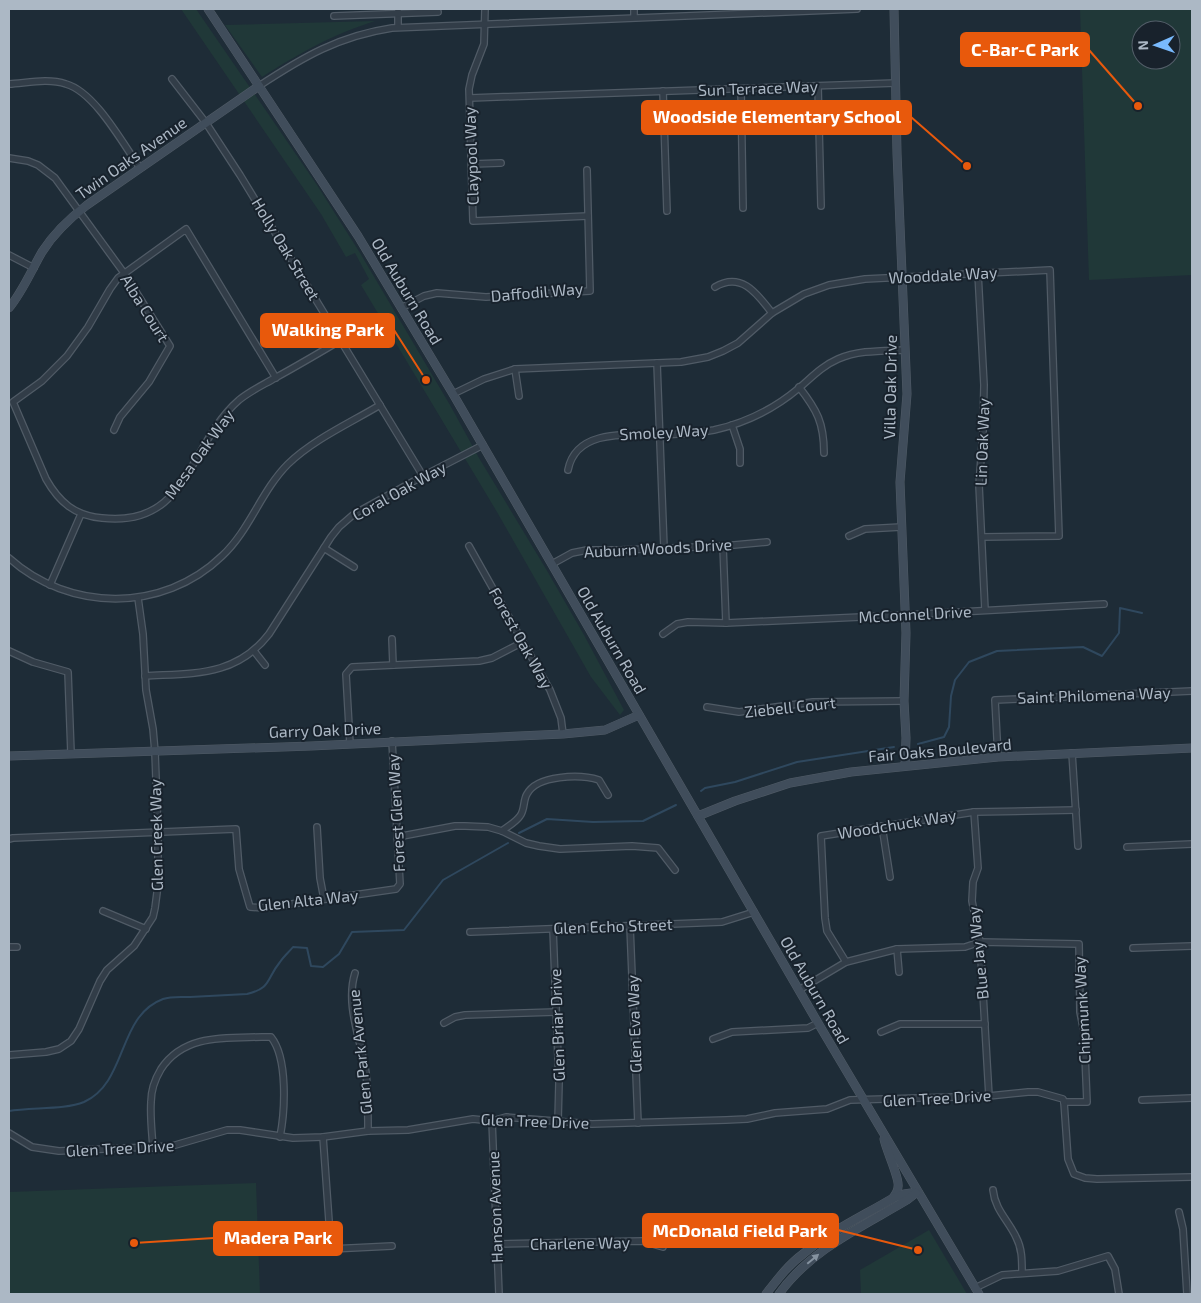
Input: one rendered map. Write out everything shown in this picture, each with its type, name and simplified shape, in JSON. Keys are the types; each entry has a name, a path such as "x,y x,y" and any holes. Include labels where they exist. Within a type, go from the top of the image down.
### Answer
{"main road":[{"name":"Old Auburn Road","path":"208,9 358,236 453,394 882,1133 977,1291"},
{"name":"Villa Oak Drive","path":"894,9 897,153 907,403 900,475 905,615 905,766"},
{"name":"Twin Oaks Avenue","path":"9,308 23,290 42,252 55,234 79,211 259,86"},
{"name":"Garry Oak Drive","path":"9,756 155,752 562,734 605,730 639,715"},
{"name":"Fair Oaks Boulevard","path":"698,816 735,801 790,783 844,773 998,757 1192,748"},
{"path":"882,1133 898,1182 898,1188 893,1198"},
{"path":"766,1294 783,1272 803,1254 828,1236 893,1198 918,1192"},
{"path":"779,1294 804,1266 827,1247 908,1200 918,1192"}],"street":[{"name":"Claypool Way","path":"484,9 484,44 471,80 470,98 473,221 588,216"},
{"path":"634,9 634,17"},
{"path":"259,86 302,58 333,43 365,33 398,27 717,12 858,9"},
{"path":"398,11 398,27"},
{"path":"334,16 342,12 438,12"},
{"name":"Holly Oak Street","path":"172,79 206,123 240,175 423,476"},
{"path":"9,84 56,82 76,87 95,103 140,168"},
{"name":"Sun Terrace Way","path":"470,98 896,83"},
{"path":"818,86 821,206"},
{"path":"741,89 743,208"},
{"path":"663,91 667,211"},
{"name":"Alba Court","path":"9,158 28,161 42,168 55,178 124,273 170,346 149,382 120,417 114,430"},
{"path":"472,164 501,163"},
{"name":"Daffodil Way","path":"401,308 424,296 437,293 486,296 590,290 586,170"},
{"path":"124,273 186,229 276,378"},
{"path":"9,255 34,268"},
{"name":"Wooddale Way","path":"453,394 484,379 515,369 694,360 723,351 746,337 772,313 804,294 829,285 858,280 1050,270 1059,536 982,537"},
{"name":"Mesa Oak Way","path":"124,273 110,289 88,327 67,356 42,380 13,402 51,488 66,504 81,514 108,519 127,519 146,514 162,505 176,491 229,410 248,394 341,340"},
{"name":"Lin Oak Way","path":"978,274 984,393 984,431 980,469 985,610"},
{"path":"715,287 732,282 746,286 758,295 772,313"},
{"name":"Smoley Way","path":"568,470 571,459 576,451 584,445 601,438 616,434 660,435 701,432 732,425 763,412 800,387 822,367 844,357 862,352 905,350"},
{"path":"657,363 664,548"},
{"path":"515,369 520,396"},
{"path":"800,387 820,418 824,437 824,453"},
{"path":"9,558 29,575 64,591 88,597 112,599 138,598 177,586 210,567 223,556 238,539 269,488 288,465 311,446 380,405"},
{"path":"732,425 740,449 740,463"},
{"name":"Coral Oak Way","path":"145,676 213,671 236,663 254,651 269,634 339,527 349,518 483,445"},
{"path":"50,585 81,514"},
{"path":"849,536 866,529 901,527"},
{"name":"Auburn Woods Drive","path":"552,564 582,550 723,546 767,542"},
{"name":"Forest Oak Way","path":"469,546 556,701 561,718 562,734"},
{"path":"723,546 726,622"},
{"path":"324,548 354,567"},
{"name":"Glen Creek Way","path":"9,1055 46,1052 59,1049 71,1041 79,1029 100,981 107,970 134,946 153,917 157,899 158,832 155,752 145,676 143,634 138,598"},
{"name":"McConnel Drive","path":"664,634 682,623 905,615 1104,604"},
{"path":"392,639 393,665"},
{"path":"350,744 346,674 352,667 479,662 492,658 523,642"},
{"path":"9,651 33,662 68,672 71,754"},
{"path":"254,651 265,665"},
{"name":"Saint Philomena Way","path":"998,757 995,700 1192,691"},
{"name":"Ziebell Court","path":"707,707 740,712 813,702 904,701"},
{"name":"Forest Glen Way","path":"392,741 400,884"},
{"path":"1072,754 1078,846"},
{"path":"502,831 520,816 527,794 535,785 548,779 590,777 599,780 608,795"},
{"name":"Woodchuck Way","path":"846,962 827,931 824,918 821,836 974,812 1076,810"},
{"name":"Blue Jay Way","path":"974,812 978,868 973,882 972,901 980,942 990,1096"},
{"path":"397,837 455,826 488,827 502,831 526,843 553,848 632,846 658,848 675,870"},
{"path":"882,826 890,876"},
{"path":"316,827 320,878 324,899"},
{"name":"Glen Alta Way","path":"9,839 236,829 239,869 250,908 264,908 396,889 400,884"},
{"path":"1127,847 1192,844"},
{"path":"103,911 146,929"},
{"name":"Glen Echo Street","path":"470,932 722,922 754,912"},
{"name":"Glen Eva Way","path":"630,926 638,1123"},
{"name":"Glen Briar Drive","path":"553,929 559,1083 558,1121"},
{"name":"Chipmunk Way","path":"799,990 846,962 897,948 965,947 980,942 1079,944 1080,1012 1084,1032 1087,1102 1064,1102"},
{"path":"1133,948 1192,946"},
{"path":"9,948 18,947"},
{"path":"897,948 900,972"},
{"name":"Glen Park Avenue","path":"356,973 353,979 353,1011 367,1086 368,1131"},
{"path":"444,1023 455,1017 465,1015 556,1012"},
{"path":"713,1039 732,1032 808,1028 818,1023"},
{"path":"881,1032 900,1024 985,1024"},
{"path":"153,1148 151,1101 154,1083 167,1061 174,1054 192,1043 204,1040 262,1036 271,1037 275,1042 284,1090 280,1136"},
{"name":"Glen Tree Drive","path":"9,1133 32,1147 64,1151 153,1148 187,1143 227,1130 240,1130 293,1138 323,1137 368,1131 408,1130 473,1119 492,1121 506,1117 592,1124 747,1118 775,1113 827,1109 850,1100 990,1096 1038,1092 1063,1099 1064,1102"},
{"path":"1142,1100 1192,1098"},
{"path":"1064,1102 1068,1159 1074,1174 1085,1178 1097,1179 1192,1177"},
{"name":"Hanson Avenue","path":"492,1121 499,1294"},
{"path":"323,1137 331,1249 392,1246"},
{"path":"993,1190 998,1210 1018,1240 1022,1254 1022,1273"},
{"path":"1179,1212 1183,1229 1187,1294"},
{"name":"Charlene Way","path":"497,1244 642,1241 663,1247"},
{"path":"977,1291 998,1277 1022,1273 1058,1271 1108,1256 1115,1270 1119,1294"}],"green space":[{"path":"181,9 196,9 317,185 360,253 584,635 624,710 620,715 591,677 497,512 361,285 369,279 355,253 346,257 321,214"},
{"path":"1080,9 1192,9 1192,275 1089,280"},
{"path":"375,21 316,45 262,77 225,25"},
{"path":"256,1183 260,1294 9,1294 9,1192"},
{"path":"929,1230 967,1294 861,1294 860,1270"}],"waterway":[{"path":"918,744 944,737 949,727 951,696 955,680 969,662 997,651 1083,647 1102,656 1119,633 1120,608 1142,613"},
{"path":"701,791 705,788 735,782 797,762 894,747"},
{"path":"519,833 547,819 593,822 643,821 676,805"},
{"path":"9,1111 76,1105 84,1102 98,1093 108,1080 137,1019 148,1007 169,997 247,994 255,992 265,986 276,968 293,947 307,948 311,966 323,967 339,954 352,932 404,930 443,880 508,843"}],"place":[{"name":"C-Bar-C Park","path":"1138,106"},
{"name":"Woodside Elementary School","path":"967,166"},
{"name":"Walking Park","path":"426,380"},
{"name":"Madera Park","path":"134,1243"},
{"name":"McDonald Field Park","path":"918,1250"}]}
